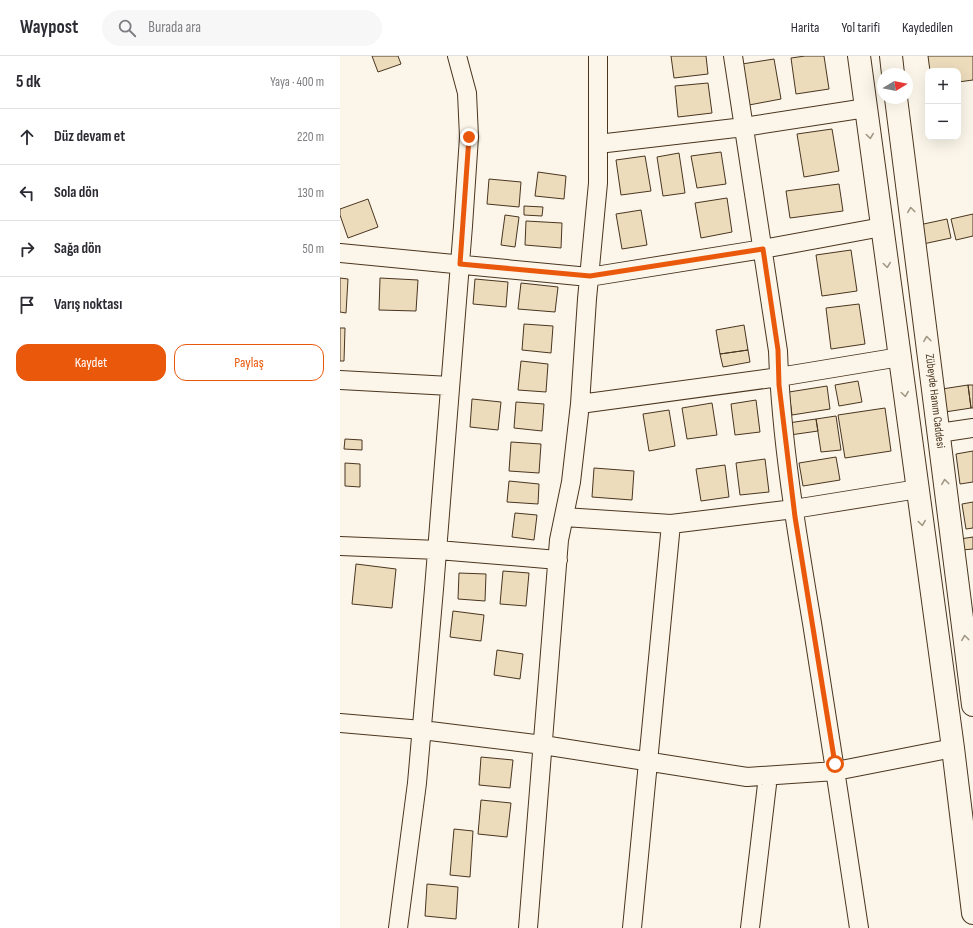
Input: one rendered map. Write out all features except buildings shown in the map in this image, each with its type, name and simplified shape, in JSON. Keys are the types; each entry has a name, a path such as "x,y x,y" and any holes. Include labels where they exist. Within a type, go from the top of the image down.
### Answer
{"main road":[{"path":"859,56 953,748 973,913"},
{"path":"891,56 892,68"},
{"name":"Zübeyde Hanım Caddesi","path":"897,104 939,433 966,596 973,705"}],"street":[{"path":"398,928 418,783 438,550 469,137 467,93 458,56"},
{"path":"528,928 559,540 571,482 580,404 598,183 598,56"},
{"path":"733,56 778,350 779,377 794,509 860,928"},
{"path":"598,144 744,127 866,108"},
{"path":"340,253 590,276 763,249 882,227"},
{"path":"580,404 779,377 900,357"},
{"path":"340,380 450,386"},
{"path":"939,433 973,428"},
{"path":"564,517 671,524 794,509 918,489"},
{"path":"632,928 671,524"},
{"path":"340,546 438,550 558,560"},
{"path":"340,723 422,730 543,745 747,777 836,771 953,748"},
{"path":"750,928 768,776"}],"route":[{"path":"469,137 460,264 590,276 763,249 778,350 779,385 795,517 835,764"}]}
